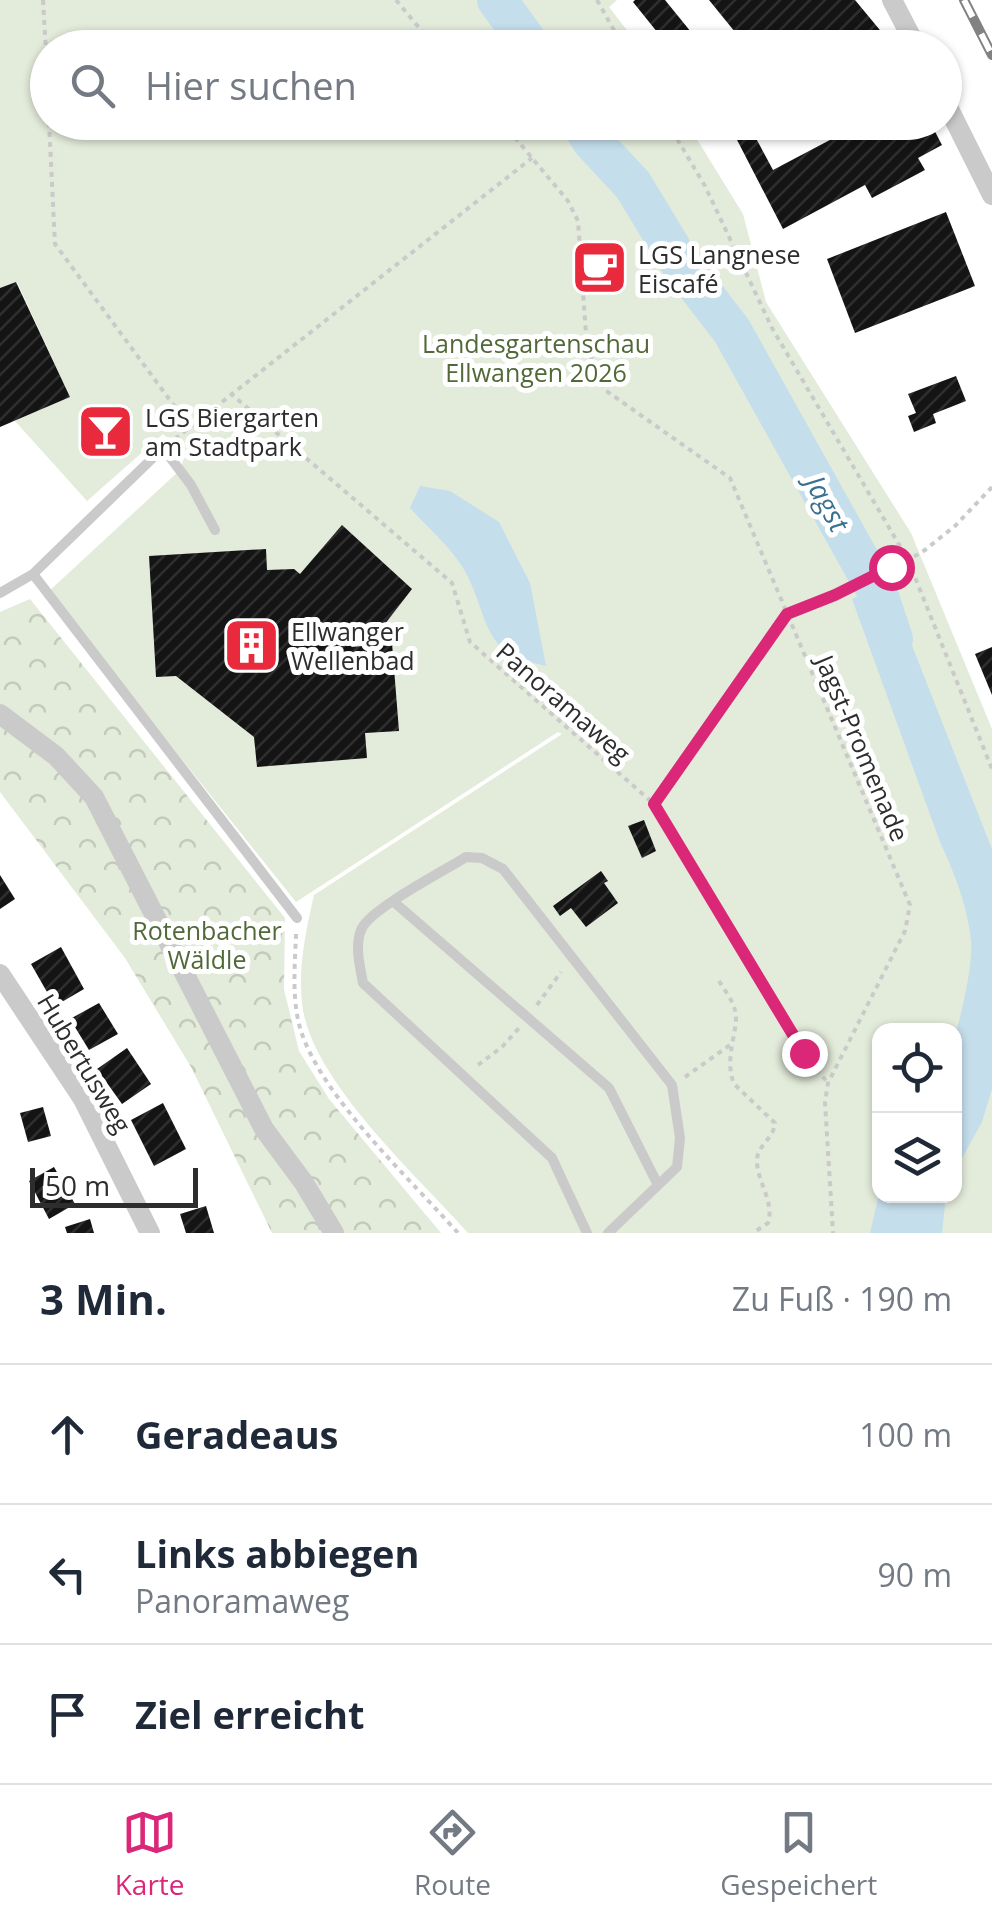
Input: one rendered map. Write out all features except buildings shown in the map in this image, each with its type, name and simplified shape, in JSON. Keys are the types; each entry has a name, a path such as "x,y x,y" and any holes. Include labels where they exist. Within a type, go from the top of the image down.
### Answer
{"street":[{"path":"892,0 908,30"},
{"path":"962,136 992,195"},
{"path":"0,714 56,756 94,797 264,1129 304,1183 334,1233"},
{"name":"Hubertusweg","path":"0,974 83,1099 150,1233"}],"lane":[{"path":"0,592 32,574 163,448 215,530"},
{"path":"32,574 297,918"},
{"path":"587,1233 552,1158 363,983 358,949 362,929 375,914 466,857 482,858 503,869 672,1085 680,1138 677,1167 608,1233"},
{"path":"394,902 609,1088 658,1185"}],"path":[{"path":"43,0 45,30"},
{"path":"396,0 421,30"},
{"path":"596,0 614,30"},
{"path":"50,140 55,244 190,426"},
{"name":"Jagst-Promenade","path":"517,140 568,201 578,221 587,348 606,390 730,478 910,905 904,931 828,1083 825,1102 833,1233"},
{"path":"678,140 705,186 772,328 908,560 992,769"},
{"path":"163,448 532,158"},
{"name":"Panoramaweg","path":"230,393 452,583 470,642 654,804 807,1058 828,1083"},
{"path":"654,804 787,614 908,560 955,526 992,487"},
{"path":"297,918 295,984 300,1031 317,1066 338,1097 458,1233"},
{"path":"719,981 736,1012 730,1045 734,1084 775,1124 774,1132 758,1152 757,1162 772,1213 768,1223 756,1232"},
{"path":"672,1085 730,1045"}],"green space":[{"name":"Landesgartenschau Ellwangen 2026","path":"0,0 617,0 609,7 627,30 30,30 30,140 697,140 743,214 766,302 911,533 992,729 992,1233 468,1233 369,1125 324,1063 309,1033 302,1003 306,935 314,895 562,734 558,732 296,902 48,592 180,470 185,454 163,434 87,501 15,421 70,397 17,282 0,288"},
{"name":"Rotenbacher Wäldle","path":"30,599 285,918 284,989 299,1051 329,1099 441,1233 272,1233 191,1067 125,958 0,792 0,612"}],"water":[{"path":"420,486 450,491 499,522 530,583 546,666 509,653 498,644 461,564 410,508"},
{"path":"887,582 992,849 992,1089 982,1122 962,1158 962,1023 958,1023 971,951 967,915 852,599"},
{"path":"877,1203 945,1203 942,1233 870,1233"}],"waterway":[{"name":"Jagst","path":"497,0 519,30"},
{"name":"Jagst","path":"591,140 633,185 682,266 732,331 877,591 893,639"}],"railway":[{"path":"964,0 992,55"}],"place":[{"name":"LGS Langnese Eiscafé","path":"599,268"},
{"name":"LGS Biergarten am Stadtpark","path":"106,431"},
{"name":"Ellwanger Wellenbad","path":"252,645"}],"route":[{"path":"804,1053 654,804 787,614 891,567"}]}
